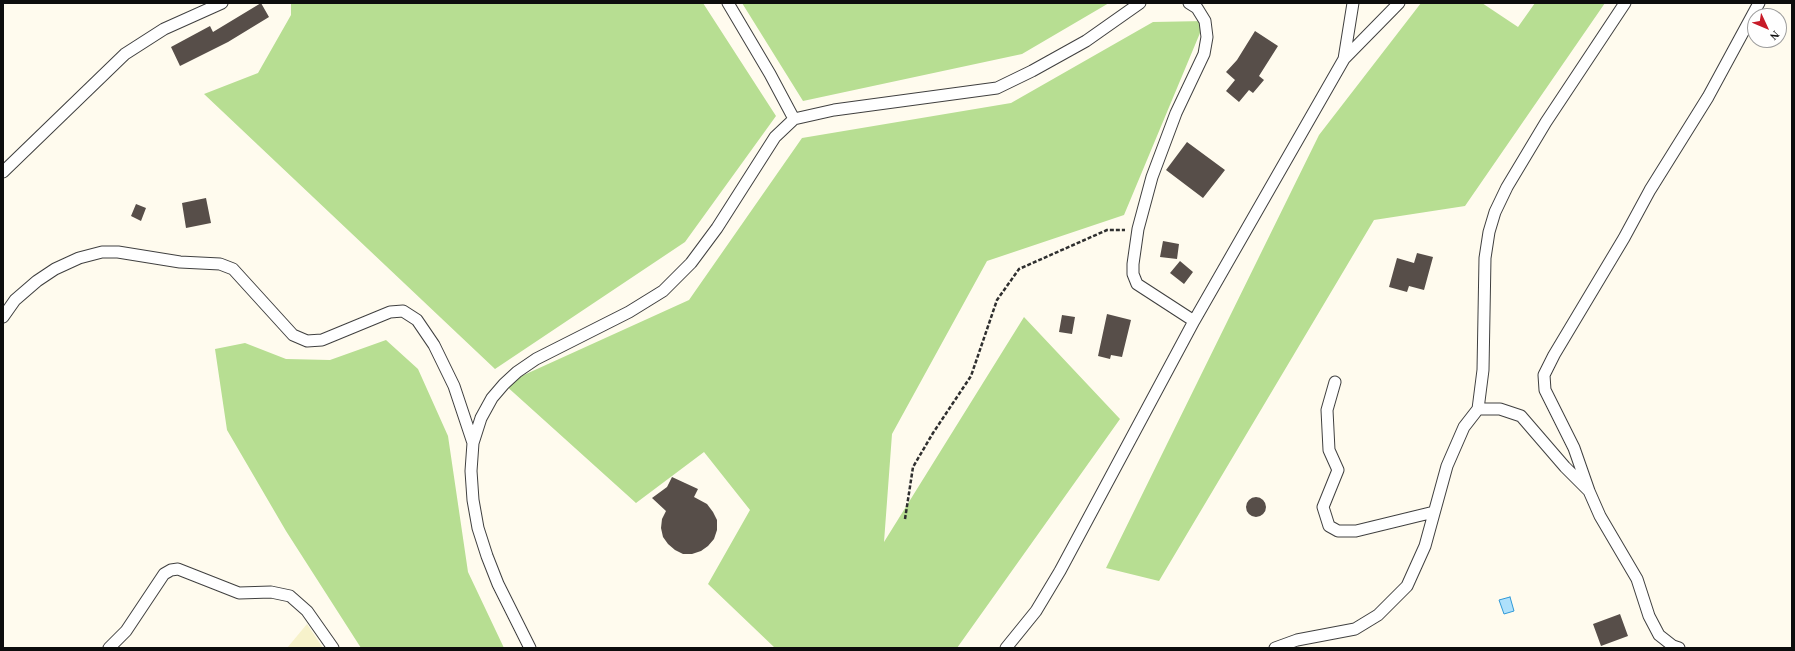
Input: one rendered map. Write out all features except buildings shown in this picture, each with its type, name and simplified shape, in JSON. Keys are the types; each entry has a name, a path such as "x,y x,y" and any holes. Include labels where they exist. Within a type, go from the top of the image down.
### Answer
{"street":[{"path":"3,172 125,54 159,32 222,3"},
{"path":"728,3 770,74 794,119"},
{"path":"530,648 498,584 478,528 473,500 471,471 473,443 481,418 492,398 517,372 536,359 634,309 663,291 691,263 717,228 776,137 794,119 834,110 997,88 1032,71 1086,41 1140,3"},
{"path":"1189,3 1197,8 1205,21 1207,37 1204,54 1164,142 1152,177 1138,229 1133,274 1137,284 1194,321"},
{"path":"1344,59 1354,3"},
{"path":"1006,648 1036,611 1060,571 1194,321 1344,59 1399,3"},
{"path":"1275,648 1297,640 1354,629 1378,615 1407,586 1425,546 1447,466 1464,427 1478,409 1483,370 1485,258 1489,232 1495,212 1507,187 1546,122 1625,3"},
{"path":"1679,648 1673,646 1659,635 1649,616 1637,579 1600,516 1589,491 1574,448 1545,390 1544,375 1554,355 1624,238 1650,190 1708,97 1759,3"},
{"path":"3,317 15,300 37,281 55,269 79,258 102,252 118,252 180,262 220,264 233,269 293,335 307,341 322,340 390,312 403,311 417,320 434,345 454,386 473,443"},
{"path":"1335,382 1327,410 1330,450 1338,470 1323,506 1329,526 1338,531 1356,531 1434,512"},
{"path":"1478,409 1500,409 1521,416 1565,467 1589,491"},
{"path":"109,648 126,631 164,574 171,570 178,569 239,593 271,592 290,596 307,611 333,648"}],"path":[{"path":"905,519 913,467 933,433 971,376 997,300 1019,269 1107,230 1138,229"}],"shaded area":[{"path":"307,624 323,648 287,648"}],"green space":[{"path":"291,3 703,3 776,116 685,242 495,369 204,94 258,73 291,15"},
{"path":"742,3 1109,3 1022,54 803,101"},
{"path":"1421,3 1482,3 1518,27 1535,3 1605,3 1465,206 1374,220 1159,581 1106,568 1319,135"},
{"path":"1205,21 1124,215 987,261 892,434 884,542 1024,317 1120,419 957,648 775,648 708,584 750,510 704,452 636,503 504,384 689,300 802,138 1011,103 1153,22"},
{"path":"386,340 418,369 448,436 468,572 504,648 361,648 286,531 227,430 215,349 245,343 286,359 330,360"}],"water":[{"path":"1510,597 1514,611 1504,614 1499,600"}]}
